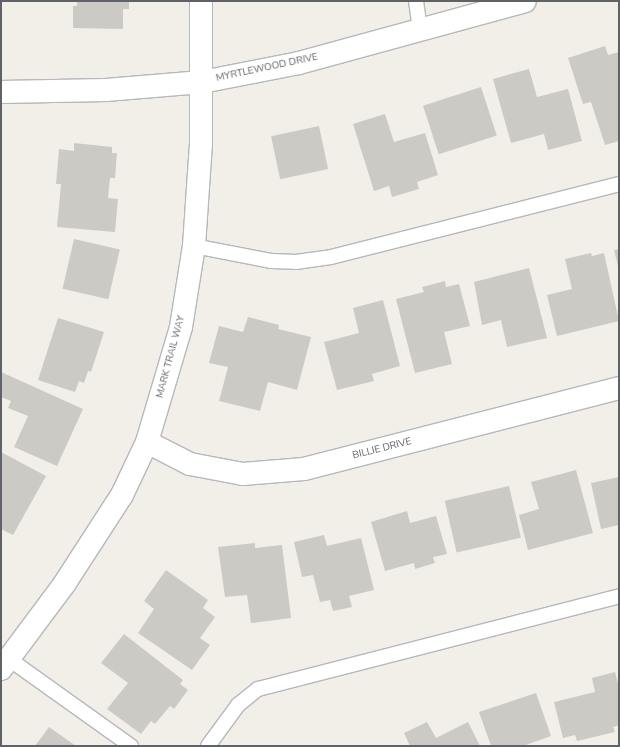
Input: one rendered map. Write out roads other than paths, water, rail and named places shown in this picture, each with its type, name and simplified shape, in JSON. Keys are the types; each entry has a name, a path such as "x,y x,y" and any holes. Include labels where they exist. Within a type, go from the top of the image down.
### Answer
{"street":[{"name":"MARK TRAIL WAY","path":"5,664 65,583 122,495 147,442 181,327 194,246 201,143 201,1"},
{"name":"MYRTLEWOOD DRIVE","path":"1,92 106,90 202,82 299,63 525,1"},
{"name":"BILLIE DRIVE","path":"147,442 190,464 243,474 304,469 619,388"}],"lane":[{"path":"416,1 420,30"},
{"path":"194,246 271,261 296,262 331,257 619,184"},
{"path":"208,746 238,705 258,689 619,596"},
{"path":"5,664 131,746"}]}
